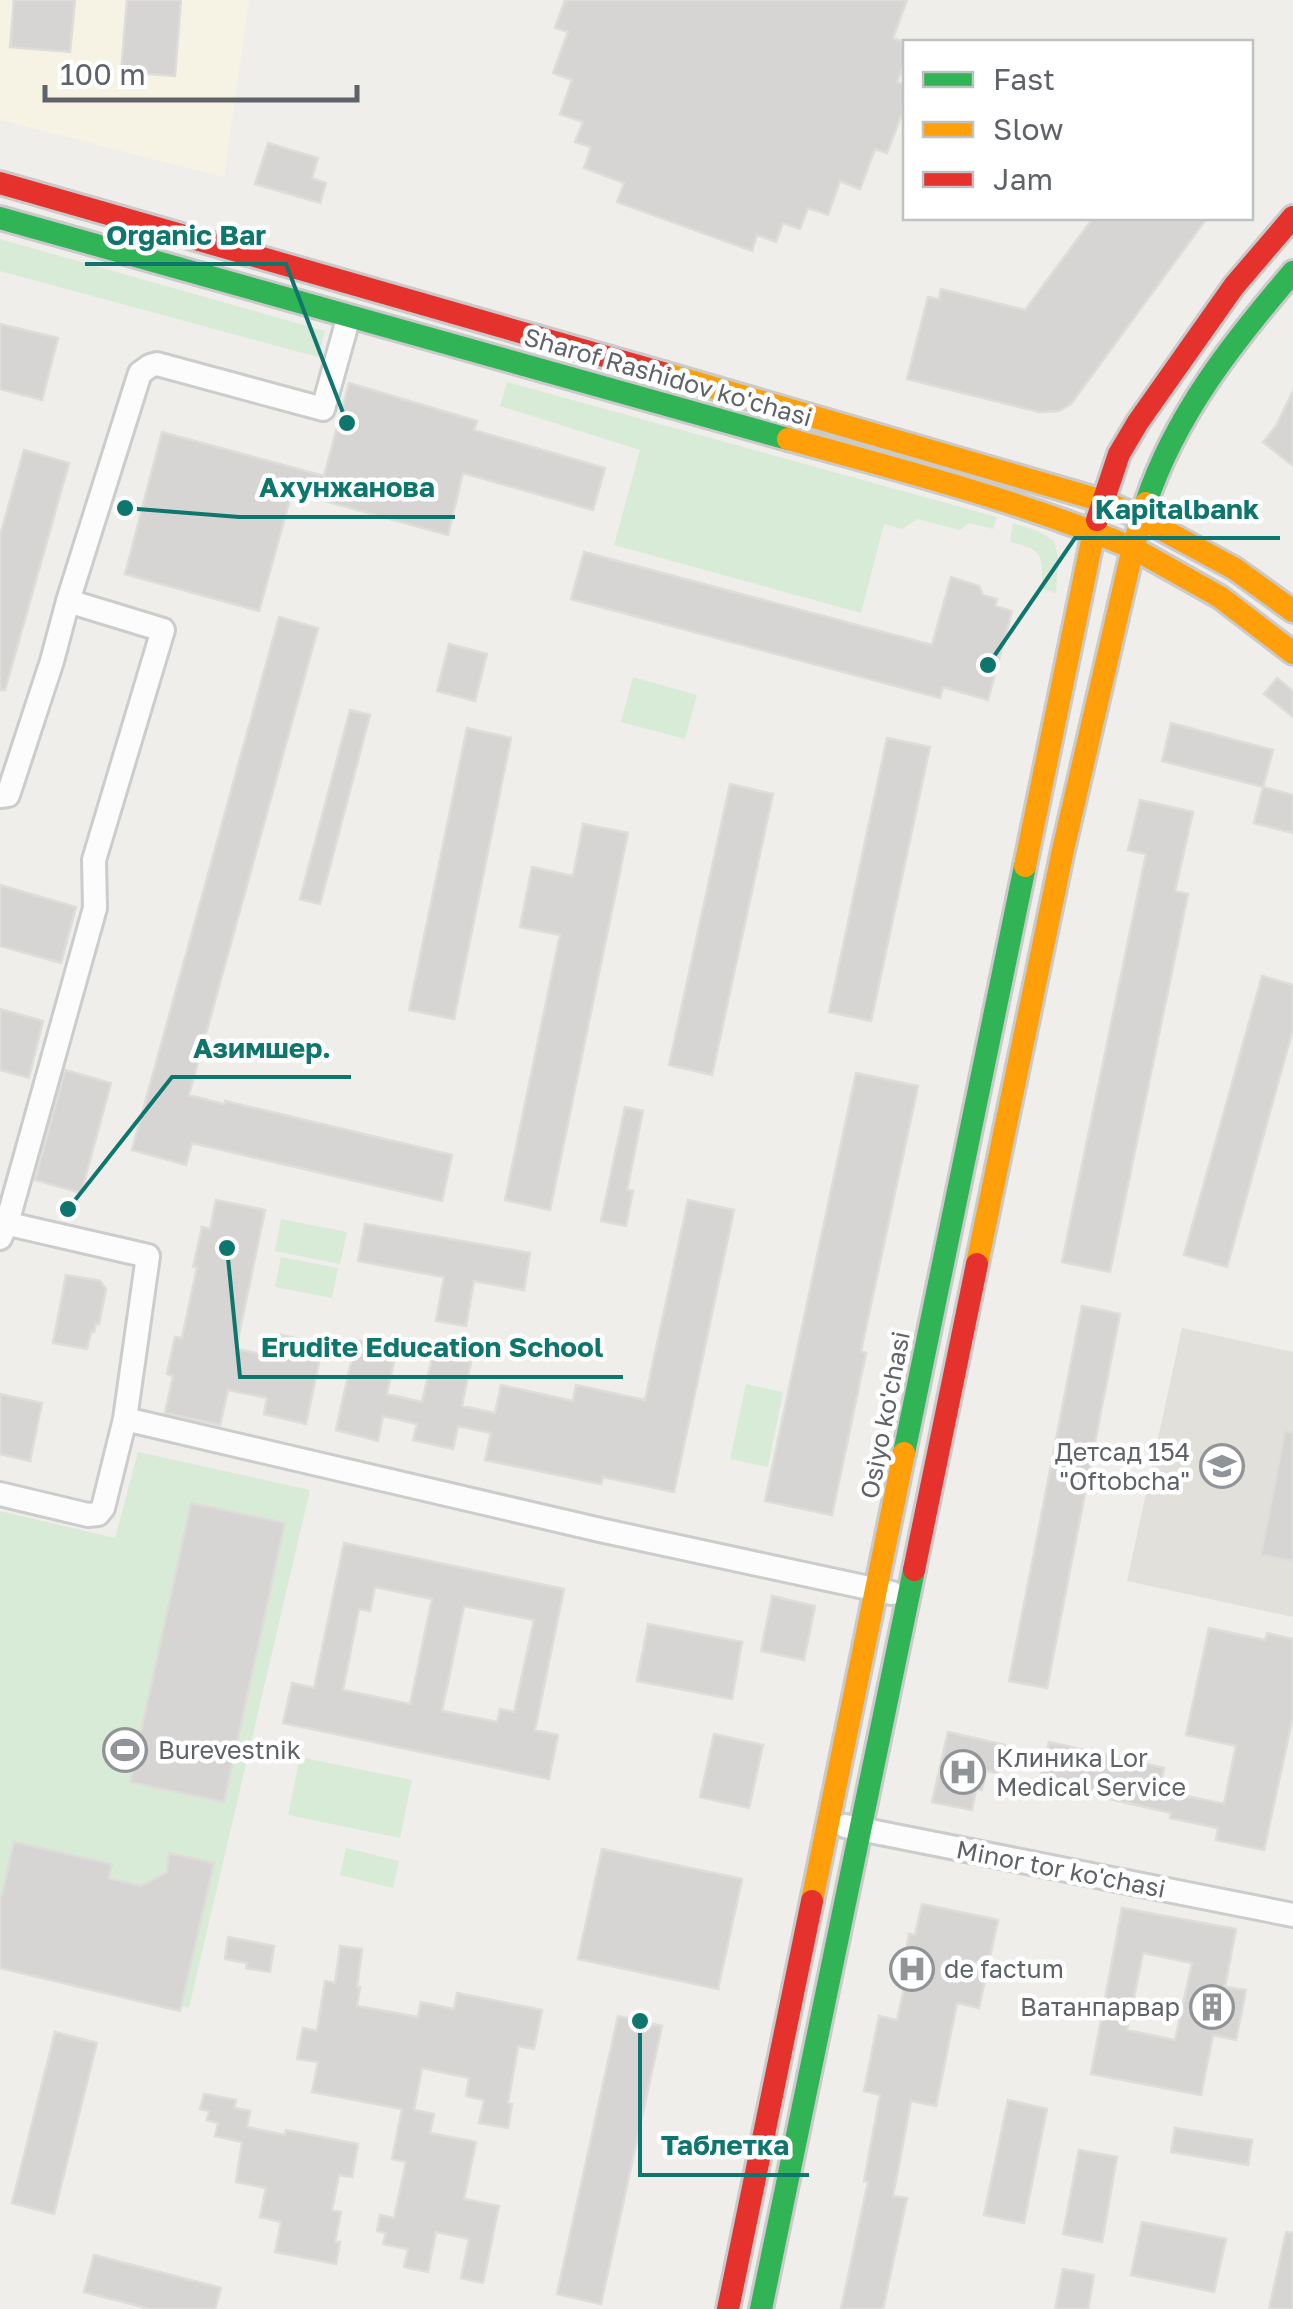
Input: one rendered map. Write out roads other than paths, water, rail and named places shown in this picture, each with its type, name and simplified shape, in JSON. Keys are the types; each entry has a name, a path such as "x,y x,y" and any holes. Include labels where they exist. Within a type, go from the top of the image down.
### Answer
{"main road":[{"name":"Sharof Rashidov ko'chasi","path":"0,184 1103,501 1234,569 1293,610"},
{"name":"Sharof Rashidov ko'chasi","path":"0,218 1010,501 1133,548 1220,597 1293,653"},
{"name":"Osiyo ko'chasi","path":"728,2309 1094,531 1119,454 1162,384 1234,286 1293,218"},
{"path":"761,2309 1064,850 1133,548 1158,470 1185,419 1240,339 1293,272"},
{"path":"349,316 358,284"}],"street":[{"path":"0,796 8,795 140,373 157,364 323,408 349,316"},
{"path":"0,1494 88,1515 98,1514 102,1508 125,1419 148,1256 2,1228 94,908 94,860 163,630 68,601"},
{"path":"125,1419 600,1530 909,1596"},
{"name":"Minor tor ko'chasi","path":"829,1822 1293,1915"}],"place":[{"name":"Organic Bar","path":"347,423"},
{"name":"Ахунжанова","path":"125,508"},
{"name":"Kapitalbank","path":"988,665"},
{"name":"Азимшер.","path":"68,1209"},
{"name":"Erudite Education School","path":"227,1248"},
{"name":"Детсад 154 \"Oftobcha\"","path":"1222,1466"},
{"name":"Burevestnik","path":"125,1750"},
{"name":"Клиника Lor Medical Service","path":"963,1772"},
{"name":"de factum","path":"912,1969"},
{"name":"Ватанпарвар","path":"1212,2007"},
{"name":"Таблетка","path":"640,2021"}]}
